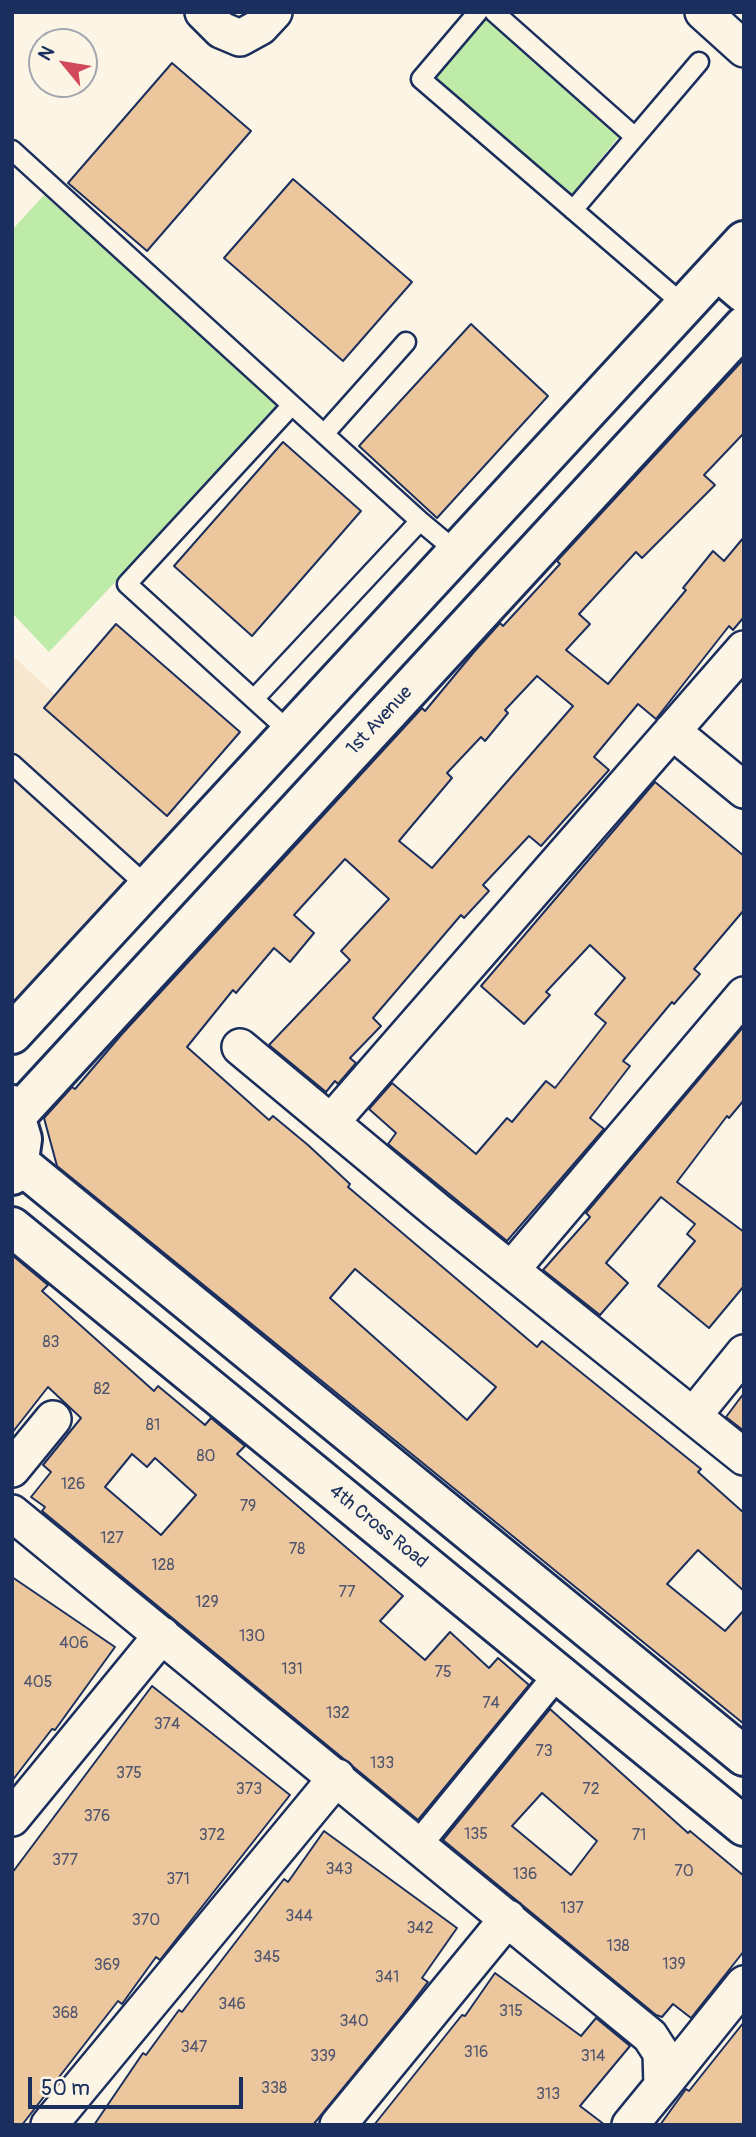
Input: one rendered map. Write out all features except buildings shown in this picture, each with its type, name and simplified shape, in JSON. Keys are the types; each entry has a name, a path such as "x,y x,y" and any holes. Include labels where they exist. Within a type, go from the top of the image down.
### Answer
{"main road":[{"path":"12,1034 685,306 731,281 744,241"},
{"name":"1st Avenue","path":"15,1110 744,326"},
{"path":"15,1110 22,1139 15,1169 261,1361 744,1756"},
{"name":"4th Cross Road","path":"12,1227 744,1826"},
{"path":"210,1389 206,1377 212,1359 223,1349 261,1361 276,1385 269,1404 252,1414 240,1413"}],"street":[{"path":"203,12 221,30 240,38 260,27 274,12"},
{"path":"703,12 744,50"},
{"path":"332,1121 744,649"},
{"path":"672,731 744,789"},
{"path":"511,1270 744,995"},
{"path":"240,1048 744,1457"},
{"path":"693,1416 744,1353"},
{"path":"12,1469 53,1419"},
{"path":"12,1513 650,2036 661,2053 662,2086"},
{"path":"12,1818 162,1635"},
{"path":"418,1845 558,1674"},
{"path":"49,2125 337,1777"},
{"path":"338,2125 508,1918"},
{"path":"630,2125 744,1984"}],"lane":[{"path":"478,12 421,79 685,306"},
{"path":"494,12 635,137"},
{"path":"573,210 699,62"},
{"path":"12,150 457,552"},
{"path":"324,434 406,342"},
{"path":"291,733 127,584 292,405"},
{"path":"254,699 420,521"},
{"path":"12,764 148,887"}],"shaded area":[{"path":"12,655 192,822 12,1004"}],"green space":[{"path":"485,17 620,135 569,198 433,77"},
{"path":"44,195 282,406 49,652 12,613 12,230"}]}
